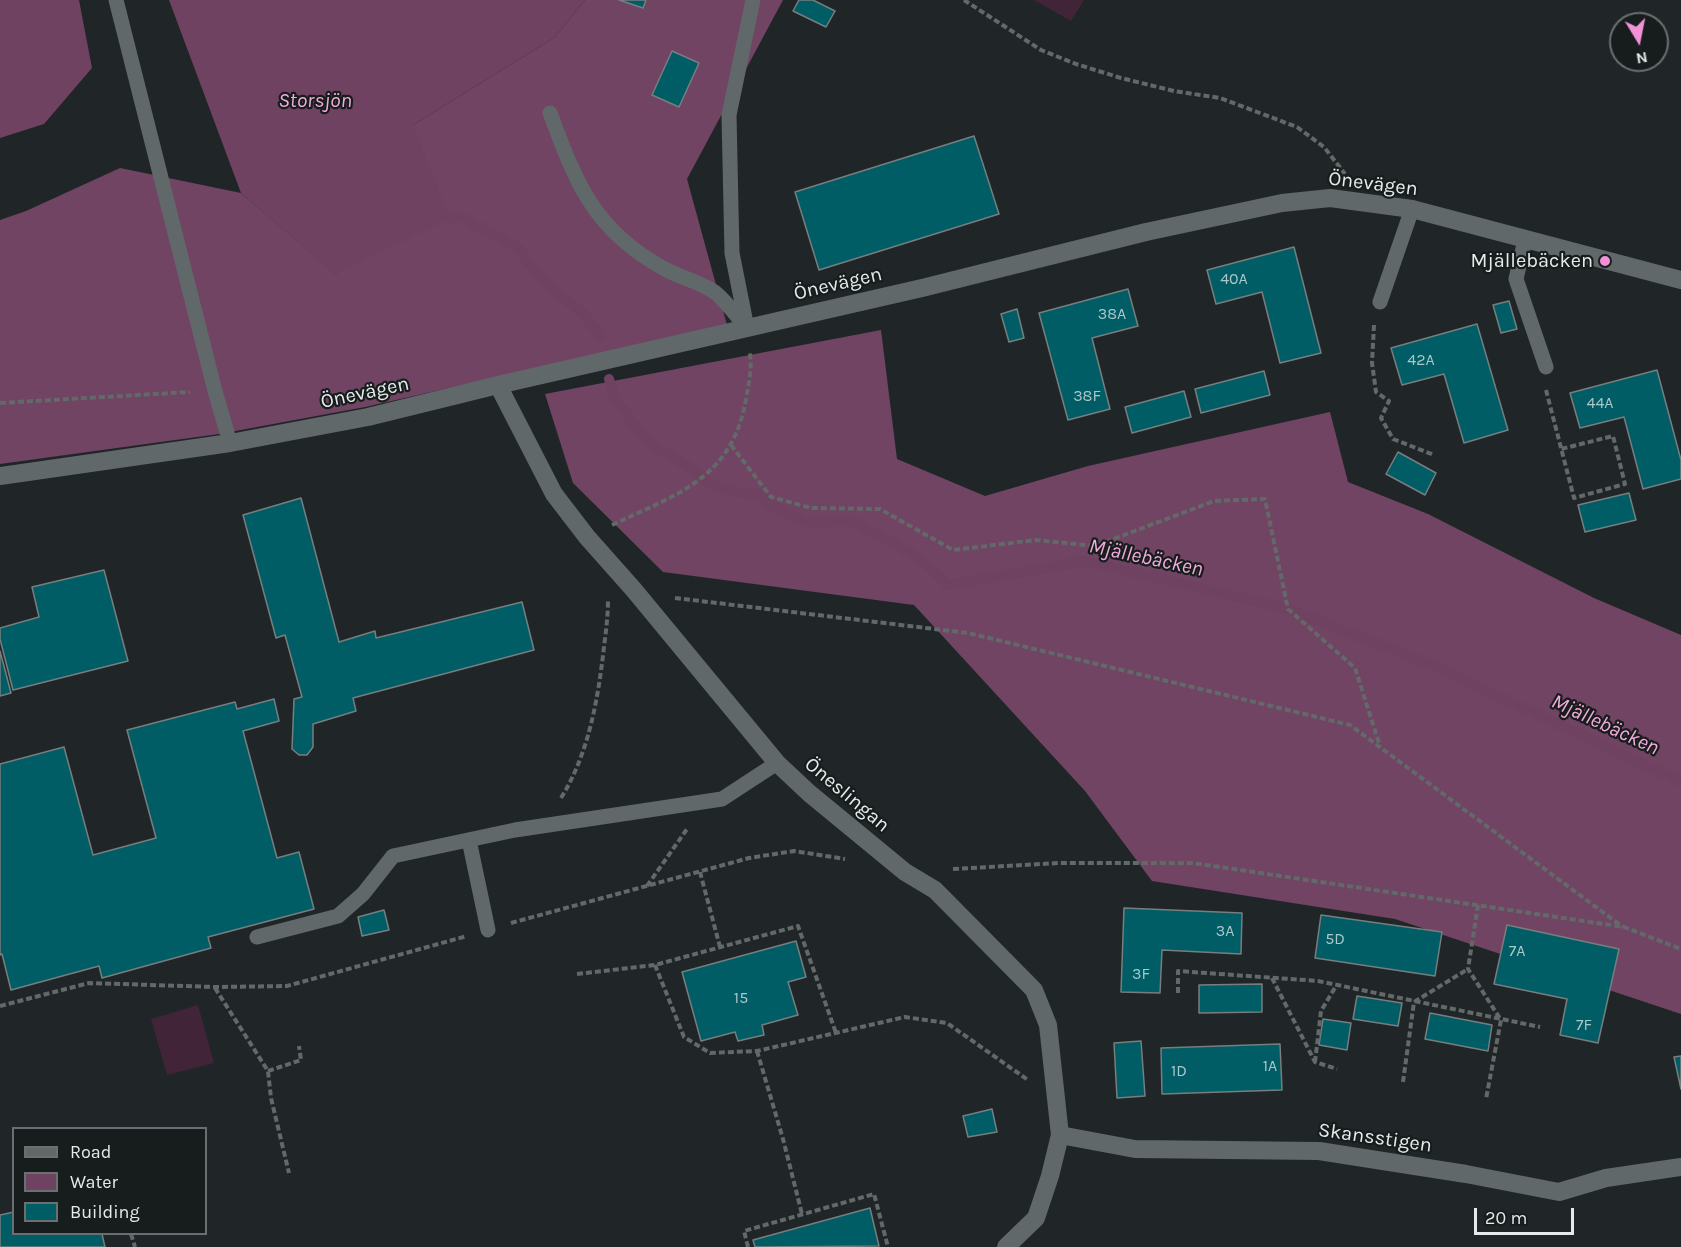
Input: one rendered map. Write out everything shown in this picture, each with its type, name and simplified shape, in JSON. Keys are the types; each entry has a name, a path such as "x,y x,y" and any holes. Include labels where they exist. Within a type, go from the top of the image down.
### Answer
{"street":[{"name":"Önevägen","path":"0,476 230,443 368,417 922,288 1146,232 1282,203 1330,198 1412,209 1681,280"},
{"name":"Öneslingan","path":"498,385 554,494 587,537 634,590 777,763 809,793 905,872 934,890 1034,990 1048,1025 1060,1135 1036,1218 1006,1247"},
{"name":"Skansstigen","path":"1060,1135 1135,1149 1319,1151 1466,1174 1559,1192 1606,1178 1681,1167"}],"lane":[{"path":"116,0 214,391 230,443"},
{"path":"747,328 732,254 729,115 753,0"},
{"path":"550,113 576,179 591,206 621,240 663,268 714,291 747,328"},
{"path":"1380,302 1412,209"},
{"path":"1525,240 1516,279 1546,367"},
{"path":"257,937 338,916 363,894 393,856 544,825 722,799 777,763"},
{"path":"469,840 488,930"}],"path":[{"path":"964,0 1041,50 1076,64 1174,91 1220,98 1297,127 1324,147 1356,188 1362,201"},
{"path":"1380,302 1374,328 1372,363 1376,392 1389,401 1381,418 1393,439 1434,455"},
{"path":"587,537 690,488 712,471 731,445 742,421 752,366 747,328"},
{"path":"1546,367 1542,374 1561,448 1574,498 1625,484 1612,436 1561,448"},
{"path":"0,403 214,391"},
{"path":"731,445 771,497 811,508 880,509 953,550 1036,540 1095,546 1214,501 1265,499 1288,609 1355,668 1380,747"},
{"path":"544,825 569,784 591,728 600,680 608,609 608,561"},
{"path":"634,590 692,601 968,633 1350,725 1624,927"},
{"path":"647,886 707,801"},
{"path":"0,1006 89,983 214,987 286,986 749,858 794,851 855,861"},
{"path":"952,869 1059,863 1193,863 1624,927 1681,949"},
{"path":"700,872 720,947"},
{"path":"1478,905 1468,969 1501,1020 1486,1099"},
{"path":"577,974 655,965 798,926 836,1033"},
{"path":"1674,946 1681,942"},
{"path":"655,965 684,1037 710,1053 758,1051 905,1017 947,1023 1055,1099"},
{"path":"1414,1002 1468,969"},
{"path":"1178,993 1178,971 1318,981 1540,1027"},
{"path":"1272,978 1315,1062 1337,1069"},
{"path":"1315,1062 1321,1011 1336,986"},
{"path":"214,987 268,1071 271,1098 289,1173"},
{"path":"1402,1082 1414,1002"},
{"path":"268,1071 301,1060 298,1046"},
{"path":"758,1051 802,1214"},
{"path":"748,1247 744,1231 874,1194 888,1247"}],"shaded area":[{"path":"585,0 783,0 687,179 727,325 365,407 219,434 0,464 0,220 26,211 120,168 241,193 336,274 413,125 555,37"},
{"path":"1034,0 1084,0 1071,21"},
{"path":"881,330 897,459 985,496 1088,466 1330,412 1348,482 1428,514 1594,598 1681,635 1681,1014 1395,919 1152,881 1085,791 914,605 663,572 573,483 545,394"},
{"path":"198,1005 214,1063 167,1075 151,1019"}],"water":[{"path":"0,0 79,0 92,68 44,124 0,138"},
{"name":"Storsjön","path":"169,0 585,0 555,37 413,125 450,219 335,274 241,193"}],"building":[{"path":"619,0 646,0 643,8"},
{"path":"799,0 813,0 835,11 826,27 793,11"},
{"path":"672,51 699,63 679,107 652,95"},
{"path":"974,136 999,214 819,270 795,192"},
{"path":"1294,247 1321,353 1280,363 1262,292 1216,304 1207,270"},
{"path":"1128,289 1138,326 1092,338 1110,409 1068,420 1039,313"},
{"path":"1509,301 1517,329 1501,333 1493,305"},
{"path":"1017,309 1024,338 1009,342 1001,314"},
{"path":"1477,324 1508,430 1464,443 1444,374 1402,385 1391,348"},
{"path":"1657,370 1681,460 1681,479 1643,489 1624,417 1580,428 1570,393"},
{"path":"1264,371 1270,395 1201,413 1195,389"},
{"path":"1184,391 1191,417 1132,433 1125,407"},
{"path":"1398,452 1436,473 1425,495 1386,474"},
{"path":"1629,493 1636,520 1585,532 1578,505"},
{"path":"301,498 339,642 375,631 376,638 522,602 534,650 353,698 356,711 313,724 313,747 307,755 299,755 292,749 294,699 302,697 285,635 276,638 243,515"},
{"path":"104,570 128,661 13,690 0,639 0,628 39,617 32,587"},
{"path":"0,651 11,693 0,696"},
{"path":"274,699 279,721 243,731 277,858 299,852 314,909 208,937 211,948 102,978 99,966 11,990 2,954 0,955 0,764 64,747 93,855 156,838 127,730 235,702 237,709"},
{"path":"1124,908 1242,913 1241,954 1162,950 1160,993 1121,992"},
{"path":"384,910 389,930 362,936 358,917"},
{"path":"1321,915 1442,932 1435,976 1315,958"},
{"path":"1507,925 1619,949 1598,1043 1560,1035 1567,999 1494,984"},
{"path":"796,941 806,977 788,982 798,1015 762,1025 764,1035 738,1041 735,1032 701,1041 682,972"},
{"path":"1262,984 1262,1012 1199,1013 1199,985"},
{"path":"1357,996 1402,1003 1398,1026 1353,1019"},
{"path":"1430,1013 1492,1025 1488,1051 1425,1039"},
{"path":"1323,1019 1351,1023 1347,1050 1319,1045"},
{"path":"1141,1041 1145,1096 1117,1098 1114,1043"},
{"path":"1280,1044 1282,1090 1162,1094 1161,1048"},
{"path":"1681,1056 1681,1089 1674,1057"},
{"path":"992,1109 997,1132 968,1137 963,1116"},
{"path":"870,1208 879,1246 755,1247 753,1240"},
{"path":"12,1212 12,1235 102,1235 105,1247 0,1247 0,1215"}],"waterway":[{"name":"Mjällebäcken","path":"450,219 460,216 517,247 543,281 583,313 600,336"},
{"name":"Mjällebäcken","path":"609,379 615,398 631,421 653,445 699,473 708,482 729,491 760,495 772,506 807,522 853,521 921,559 948,585 1086,561 1288,609 1430,664 1681,782"}],"place":[{"name":"Mjällebäcken","path":"1605,261"}]}
